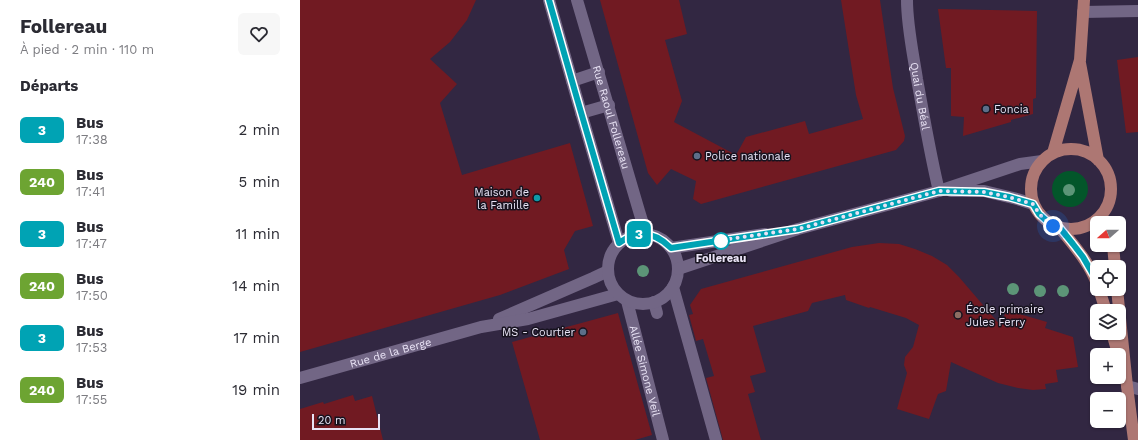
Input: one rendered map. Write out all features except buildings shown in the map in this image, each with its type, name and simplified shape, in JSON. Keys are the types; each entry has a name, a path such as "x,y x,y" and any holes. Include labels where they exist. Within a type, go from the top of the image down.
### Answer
{"main road":[{"path":"1053,153 1080,60 1084,6"},
{"path":"1080,60 1098,160"},
{"path":"1108,205 1098,219 1083,228 1071,230 1060,228 1048,222 1039,214 1033,204 1031,181 1035,170 1042,161 1053,153 1062,150 1082,150 1090,154 1098,160 1109,176 1111,186 1108,205 1109,216"},
{"path":"1060,228 1083,257 1090,269"},
{"path":"1118,296 1132,388 1134,440"},
{"path":"1126,373 1132,388"}],"street":[{"path":"549,0 619,243"},
{"name":"Rue Raoul Follereau","path":"577,0 646,234"},
{"name":"Quai du Béal","path":"907,0 907,13 913,54 930,155 939,191"},
{"path":"1084,6 1136,11"},
{"path":"572,81 599,72"},
{"path":"581,113 609,105"},
{"path":"678,269 798,229 939,191 1020,164 1042,161"},
{"path":"939,191 984,192 1006,196 1033,204"},
{"path":"671,248 798,229"},
{"path":"623,297 613,287 609,279 609,260 613,251 619,243 632,236 646,234 656,236 664,241 671,248 677,262 677,278 673,287 716,440"},
{"name":"Rue de la Berge","path":"481,327 608,271"},
{"name":"Rue de la Berge","path":"300,378 481,327 528,319 623,297 639,304 651,304 655,308 660,300 673,287"},
{"name":"Allée Simone Veil","path":"623,297 663,440"}],"green space":[{"path":"1073,171 1083,176 1087,182 1087,196 1083,202 1077,206 1067,207 1057,202 1053,196 1052,186 1057,176 1063,172"}],"bus line":[{"name":"3","path":"549,0 619,243 632,236 646,234 656,236 671,248 798,229 939,191 968,191 1000,195 1033,204 1039,214 1048,222 1053,226 1060,228 1083,257 1090,269"}],"place":[{"name":"Foncia","path":"986,109"},
{"name":"Police nationale","path":"697,156"},
{"name":"Maison de la Famille","path":"537,198"},
{"name":"Follereau","path":"721,241"},
{"name":"École primaire Jules Ferry","path":"958,315"},
{"name":"MS - Courtier","path":"583,332"}],"route":[{"path":"721,241 715,241 798,229 939,191 984,192 1017,199 1033,204 1039,214 1053,226"}]}
